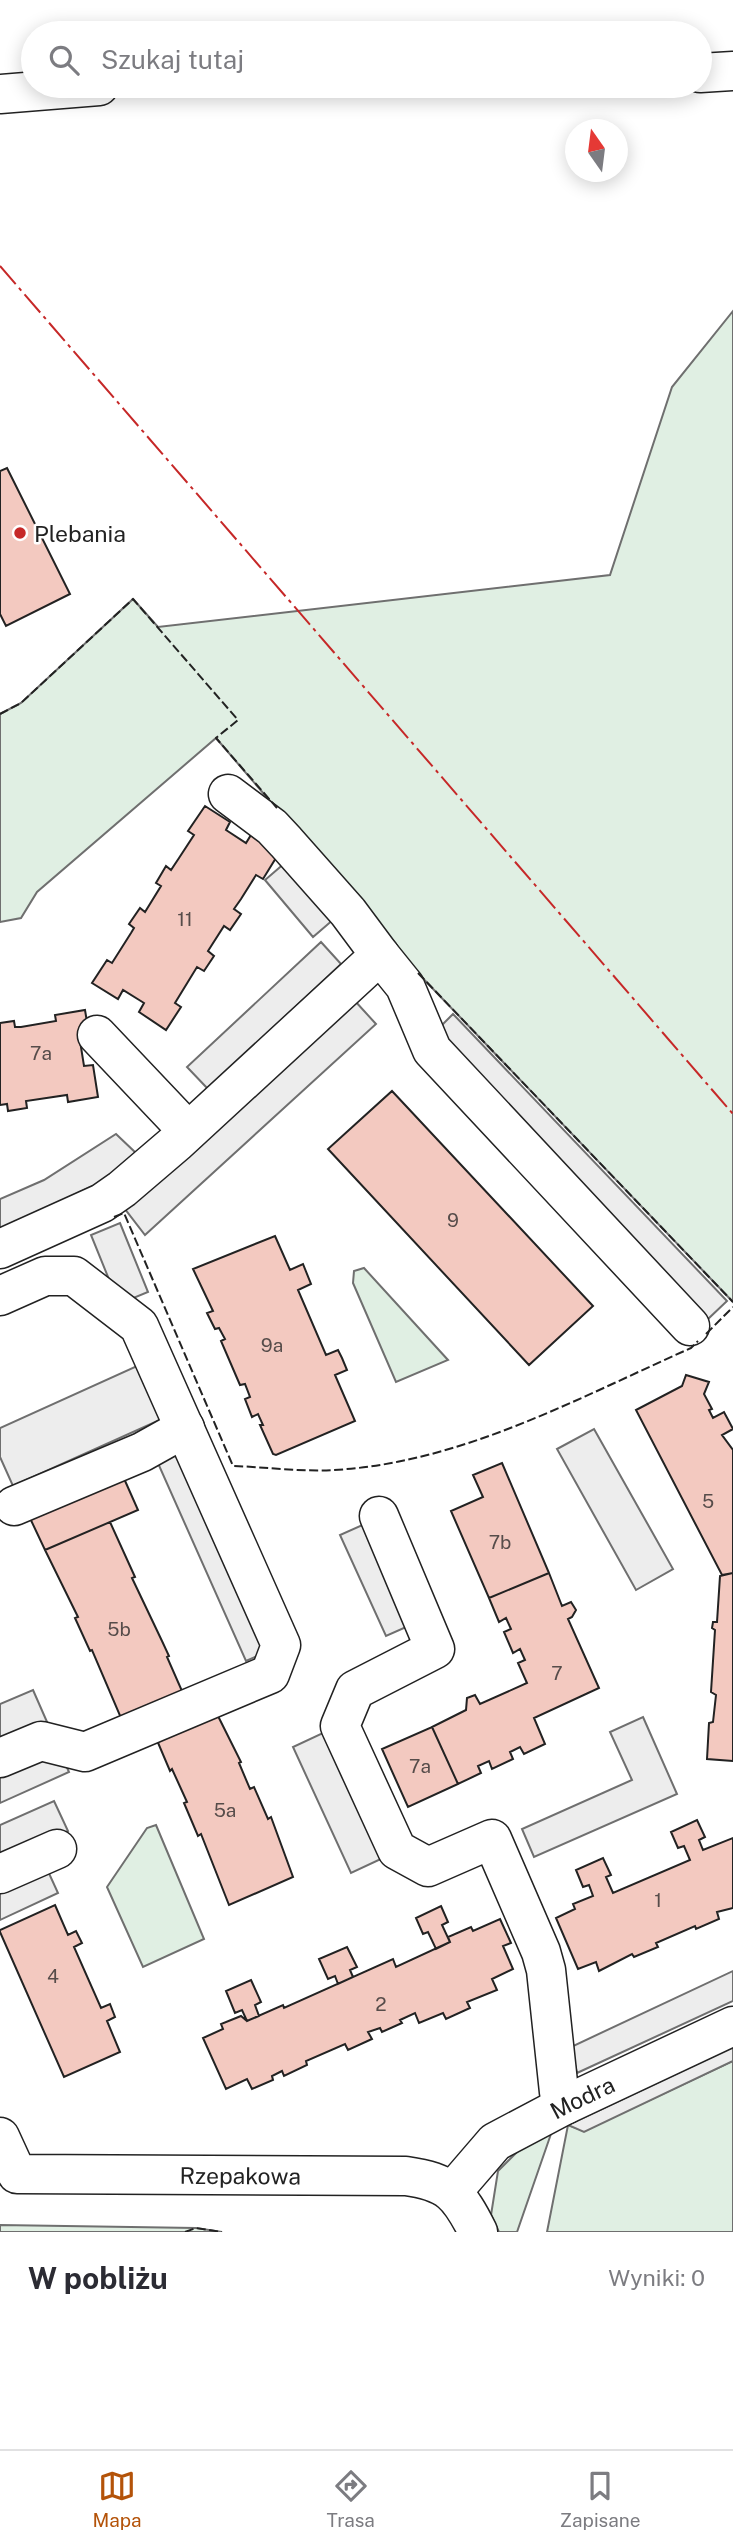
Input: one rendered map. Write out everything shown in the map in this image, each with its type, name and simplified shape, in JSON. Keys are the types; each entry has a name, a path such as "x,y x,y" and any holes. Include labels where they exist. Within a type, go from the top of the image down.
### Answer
{"street":[{"path":"712,72 733,71"},
{"path":"0,94 21,92"},
{"path":"228,794 272,827 348,912 405,986 432,1050 690,1326"},
{"path":"0,1249 103,1203 122,1189 380,954"},
{"path":"97,1035 188,1131"},
{"path":"0,1296 45,1276 74,1276 139,1326 281,1645 270,1674 85,1752 41,1741 0,1758"},
{"path":"14,1506 142,1452 185,1428"},
{"path":"379,1516 435,1649 355,1690 340,1726 397,1850 428,1867 492,1839 541,1952 546,1970 559,2092 565,2105"},
{"path":"0,1874 57,1849"},
{"name":"Modra","path":"452,2192 495,2142 565,2105 733,2026"},
{"name":"Rzepakowa","path":"0,2137 8,2174 406,2176 431,2180 452,2192"},
{"path":"452,2192 466,2207 478,2232"}],"green space":[{"path":"733,311 733,1302 413,968 216,738 37,892 21,918 0,922 0,714 21,703 133,599 158,627 610,575 672,387"},
{"path":"364,1268 448,1360 396,1382 353,1283 354,1271"},
{"path":"156,1825 204,1939 143,1967 107,1887 147,1828"},
{"path":"733,2061 733,2232 547,2232 568,2125 584,2131"},
{"path":"552,2131 517,2232 499,2232 491,2215 498,2171 527,2142"},
{"path":"0,2225 196,2228 222,2232 0,2232"}],"shaded area":[{"path":"286,862 334,919 313,937 265,880"},
{"path":"321,942 341,964 208,1089 187,1067"},
{"path":"355,1001 376,1024 145,1235 125,1209"},
{"path":"453,1014 727,1301 708,1319 434,1033"},
{"path":"116,1134 138,1155 97,1184 0,1230 0,1199 44,1180"},
{"path":"120,1223 148,1292 119,1304 91,1235"},
{"path":"137,1366 162,1419 13,1486 0,1457 0,1428"},
{"path":"594,1429 673,1569 636,1590 557,1449"},
{"path":"182,1450 271,1650 246,1661 157,1461"},
{"path":"367,1523 413,1624 386,1636 340,1535"},
{"path":"33,1690 69,1772 0,1803 0,1704"},
{"path":"643,1717 677,1794 534,1857 522,1829 632,1780 610,1732"},
{"path":"325,1732 383,1858 351,1873 293,1747"},
{"path":"54,1801 68,1831 0,1862 0,1825"},
{"path":"47,1869 58,1893 0,1920 0,1892"},
{"path":"733,1971 733,2001 577,2073 571,2047"},
{"path":"733,2047 733,2061 584,2132 568,2125"}],"building":[{"name":"Plebania","path":"7,468 70,594 6,626 0,614 0,471"},
{"path":"205,806 230,822 226,830 246,843 251,835 279,853 263,879 256,875 234,909 241,914 230,930 224,926 208,951 214,956 204,971 197,967 175,1003 181,1007 166,1030 139,1012 144,1003 123,990 118,999 92,983 107,960 112,963 134,928 129,924 140,908 145,912 161,886 156,883 166,866 171,870 194,835 188,831"},
{"path":"85,1010 90,1040 80,1041 84,1066 93,1065 98,1097 68,1102 67,1095 26,1101 27,1108 8,1111 7,1104 0,1105 0,1023 14,1021 15,1027 21,1027 56,1021 55,1015"},
{"path":"392,1091 593,1306 529,1365 328,1149"},
{"path":"275,1236 290,1270 303,1264 311,1284 298,1290 326,1355 338,1350 342,1358 347,1370 335,1375 355,1421 276,1455 273,1454 260,1425 263,1425 258,1414 252,1417 245,1399 250,1397 245,1384 240,1385 221,1341 225,1339 219,1328 215,1329 207,1313 213,1311 193,1269"},
{"path":"686,1375 709,1382 704,1394 712,1409 709,1410 713,1418 724,1412 733,1429 722,1435 733,1450 733,1573 722,1575 636,1410 682,1386"},
{"path":"502,1463 549,1573 489,1598 451,1511 483,1497 473,1475"},
{"path":"122,1474 138,1510 45,1550 29,1516"},
{"path":"110,1522 182,1691 121,1718 75,1618 78,1617 45,1550"},
{"path":"549,1573 562,1606 571,1602 576,1610 568,1619 599,1688 534,1718 545,1744 524,1754 520,1747 510,1752 513,1759 492,1769 489,1761 478,1766 481,1773 458,1784 432,1727 466,1710 467,1698 475,1695 480,1704 527,1683 518,1663 525,1660 520,1649 513,1653 504,1632 511,1629 506,1618 499,1622 489,1598"},
{"path":"733,1573 733,1761 707,1759 709,1723 713,1722 716,1695 711,1692 715,1630 712,1628 713,1622 717,1622 720,1576"},
{"path":"216,1712 241,1762 239,1763 250,1789 254,1787 268,1819 271,1817 293,1877 229,1905 201,1834 198,1836 184,1803 187,1802 156,1738"},
{"path":"432,1727 458,1784 408,1807 382,1749"},
{"path":"697,1820 705,1837 699,1840 703,1850 733,1838 733,1908 717,1912 719,1919 696,1929 695,1926 656,1943 658,1947 634,1957 632,1954 599,1971 596,1962 578,1969 556,1918 575,1909 573,1904 593,1896 589,1885 583,1887 576,1870 603,1858 611,1875 606,1877 613,1893 690,1860 684,1846 678,1848 671,1832"},
{"path":"55,1905 68,1935 76,1931 82,1943 74,1947 101,2008 110,2004 115,2017 107,2021 120,2052 64,2077 0,1932"},
{"path":"441,1906 448,1922 442,1925 450,1942 436,1949 428,1932 423,1934 416,1918"},
{"path":"500,1919 511,1943 503,1946 513,1969 492,1979 497,1990 467,2002 470,2008 446,2019 443,2013 419,2023 415,2013 400,2020 402,2023 382,2032 380,2028 368,2032 372,2039 348,2050 345,2044 306,2061 307,2065 284,2076 282,2071 272,2076 273,2080 252,2089 247,2079 226,2089 203,2038 223,2029 221,2024 241,2016 247,2021 283,2005 284,2008 393,1959 396,1967 450,1942 448,1937 471,1927 473,1931"},
{"path":"347,1947 357,1967 350,1970 353,1977 338,1984 335,1976 328,1979 319,1959"},
{"path":"251,1980 261,2002 255,2005 259,2016 247,2021 242,2010 235,2013 226,1991"}],"fence":[{"path":"0,714 21,703 133,599 238,720 216,738 277,808"},
{"path":"418,973 733,1302"},
{"path":"114,1217 124,1213 233,1466 334,1470 381,1465 427,1455 473,1442 562,1407 691,1348 698,1341"},
{"path":"706,1334 733,1307"},
{"path":"185,2232 196,2228 222,2232"}],"power":[{"path":"0,266 733,1114"}],"place":[{"name":"Plebania","path":"20,533"}]}
